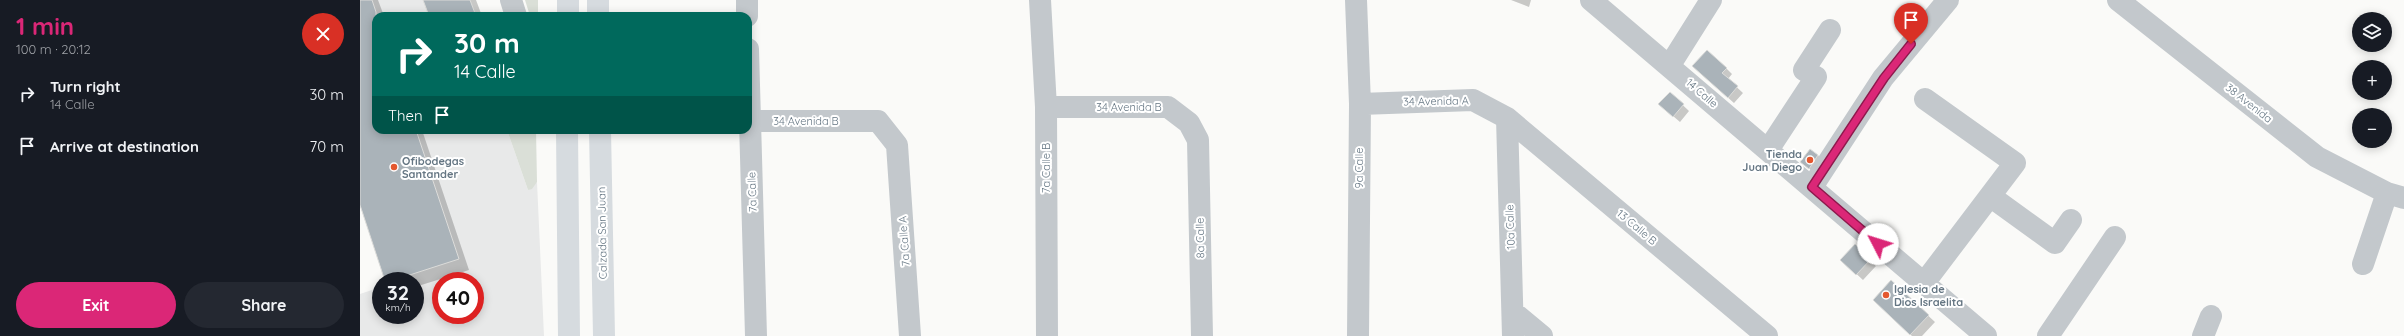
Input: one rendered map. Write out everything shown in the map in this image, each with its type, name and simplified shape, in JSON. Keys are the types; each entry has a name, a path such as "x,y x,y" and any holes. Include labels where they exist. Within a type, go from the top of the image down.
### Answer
{"main road":[{"path":"568,0 568,12"},
{"path":"598,0 598,12"},
{"path":"567,134 569,336"},
{"name":"Calzada San Juan","path":"600,134 604,336"}],"street":[{"path":"511,0 515,12"},
{"path":"747,0 747,12"},
{"name":"7a Calle B","path":"1040,0 1046,107 1047,336"},
{"name":"9a Calle","path":"1356,0 1360,104 1358,336"},
{"name":"14 Calle","path":"1591,0 1670,65 1986,336"},
{"path":"1670,65 1711,0"},
{"path":"1812,187 1884,78 1948,0"},
{"name":"38 Avenida","path":"2118,0 2318,157 2395,196"},
{"path":"1768,150 1816,76 1804,70 1830,30"},
{"path":"1924,283 2015,163 1925,99"},
{"name":"34 Avenida A","path":"1360,104 1473,100 1507,118"},
{"name":"34 Avenida B","path":"1046,107 1168,107 1188,123 1198,140"},
{"name":"10a Calle","path":"1507,118 1513,336"},
{"name":"13 Calle B","path":"1507,118 1767,336"},
{"name":"34 Avenida B","path":"752,121 878,121 897,145"},
{"name":"7a Calle","path":"750,134 756,336"},
{"name":"8a Calle","path":"1198,140 1202,336"},
{"name":"7a Calle A","path":"897,145 910,336"},
{"path":"1990,196 2055,243 2071,220"},
{"path":"2363,264 2395,196"},
{"path":"2048,336 2115,238"},
{"path":"1513,312 1542,336"}],"shaded area":[{"path":"360,0 470,0 474,12 372,12 372,112"},
{"path":"525,0 538,0 538,12 529,12"},
{"path":"374,134 508,134 528,190 537,182 544,336 360,336 360,294 372,290 372,324 424,324 424,272 389,272"},
{"path":"508,134 536,134 537,182 532,189 528,190"}],"building":[{"name":"Ofibodegas Santander","path":"360,0 372,0 376,12 372,12 372,134 417,134 459,259 419,272 382,272 360,205"},
{"path":"423,0 470,0 474,12 428,12"},
{"path":"1707,50 1727,68 1722,73 1738,86 1728,98 1692,66"},
{"path":"1670,92 1684,104 1673,117 1658,104"},
{"name":"Tienda Juan Diego","path":"1810,149 1818,155 1809,169 1800,162"},
{"path":"1855,244 1871,259 1856,275 1840,260"},
{"path":"1891,280 1929,315 1910,335 1873,300"}],"place":[{"name":"Tienda Juan Diego","path":"1810,160"},
{"name":"Ofibodegas Santander","path":"394,167"},
{"name":"Iglesia de Dios Israelita","path":"1886,295"}],"route":[{"path":"1878,244 1812,187 1884,78 1911,44"}]}
